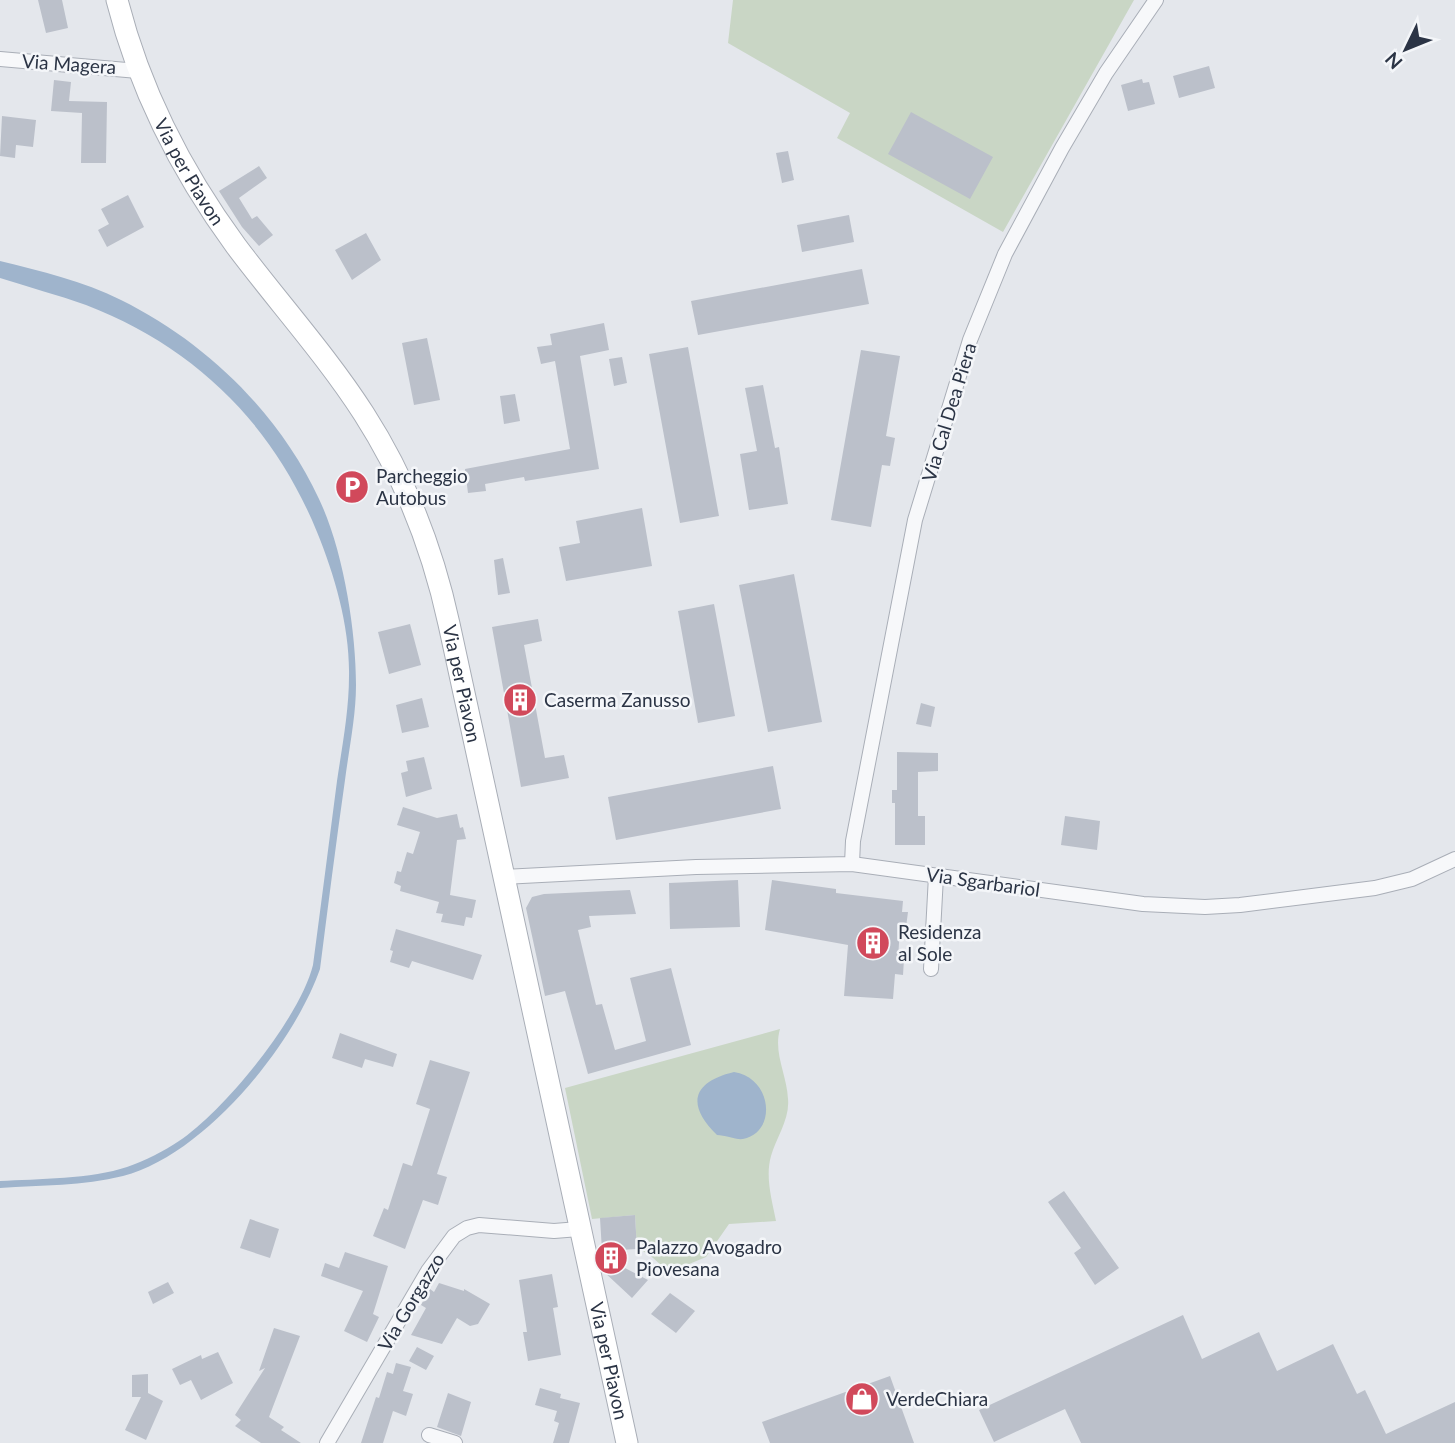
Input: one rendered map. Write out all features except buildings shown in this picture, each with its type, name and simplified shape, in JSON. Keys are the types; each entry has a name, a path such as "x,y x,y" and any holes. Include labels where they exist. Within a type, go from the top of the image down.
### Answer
{"street":[{"name":"Via per Piavon","path":"117,0 138,71 172,147 237,247 363,413 390,459 413,509 443,596 626,1443"},
{"name":"Via Cal Dea Piera","path":"852,864 853,841 915,520 970,340 1005,254 1062,148 1106,73 1156,0"},
{"name":"Via Magera","path":"0,59 138,71"},
{"name":"Via Sgarbariol","path":"503,877 696,867 852,864 1143,904 1205,907 1375,888 1412,879 1455,859"},
{"path":"930,969 936,876"},
{"name":"Via Gorgazzo","path":"327,1443 428,1271 454,1236 479,1225 554,1231 579,1229"},
{"path":"429,1434 455,1443"}],"green space":[{"path":"733,0 1134,0 1003,232 837,138 850,113 728,43"},
{"path":"780,1029 778,1047 788,1106 769,1164 776,1221 729,1224 706,1257 670,1272 637,1249 635,1215 592,1219 565,1088"}],"water":[{"path":"0,261 92,287 152,317 210,359 261,409 302,467 319,499 335,541 351,615 356,685 354,721 320,969 289,1031 267,1063 242,1094 214,1122 184,1146 154,1164 123,1176 93,1182 0,1188 0,1181 64,1178 113,1171 134,1165 161,1152 197,1127 217,1108 277,1036 293,1011 313,965 345,729 349,658 344,621 324,549 299,493 278,457 253,424 226,394 162,343 125,322 86,305 0,278"},
{"path":"734,1072 747,1076 757,1084 766,1106 761,1127 754,1135 743,1139 717,1135 707,1124 698,1105 702,1088 720,1076"}],"place":[{"name":"Parcheggio Autobus","path":"352,487"},
{"name":"Caserma Zanusso","path":"520,700"},
{"name":"Residenza al Sole","path":"873,943"},
{"name":"Palazzo Avogadro Piovesana","path":"611,1258"},
{"name":"VerdeChiara","path":"862,1399"}]}
